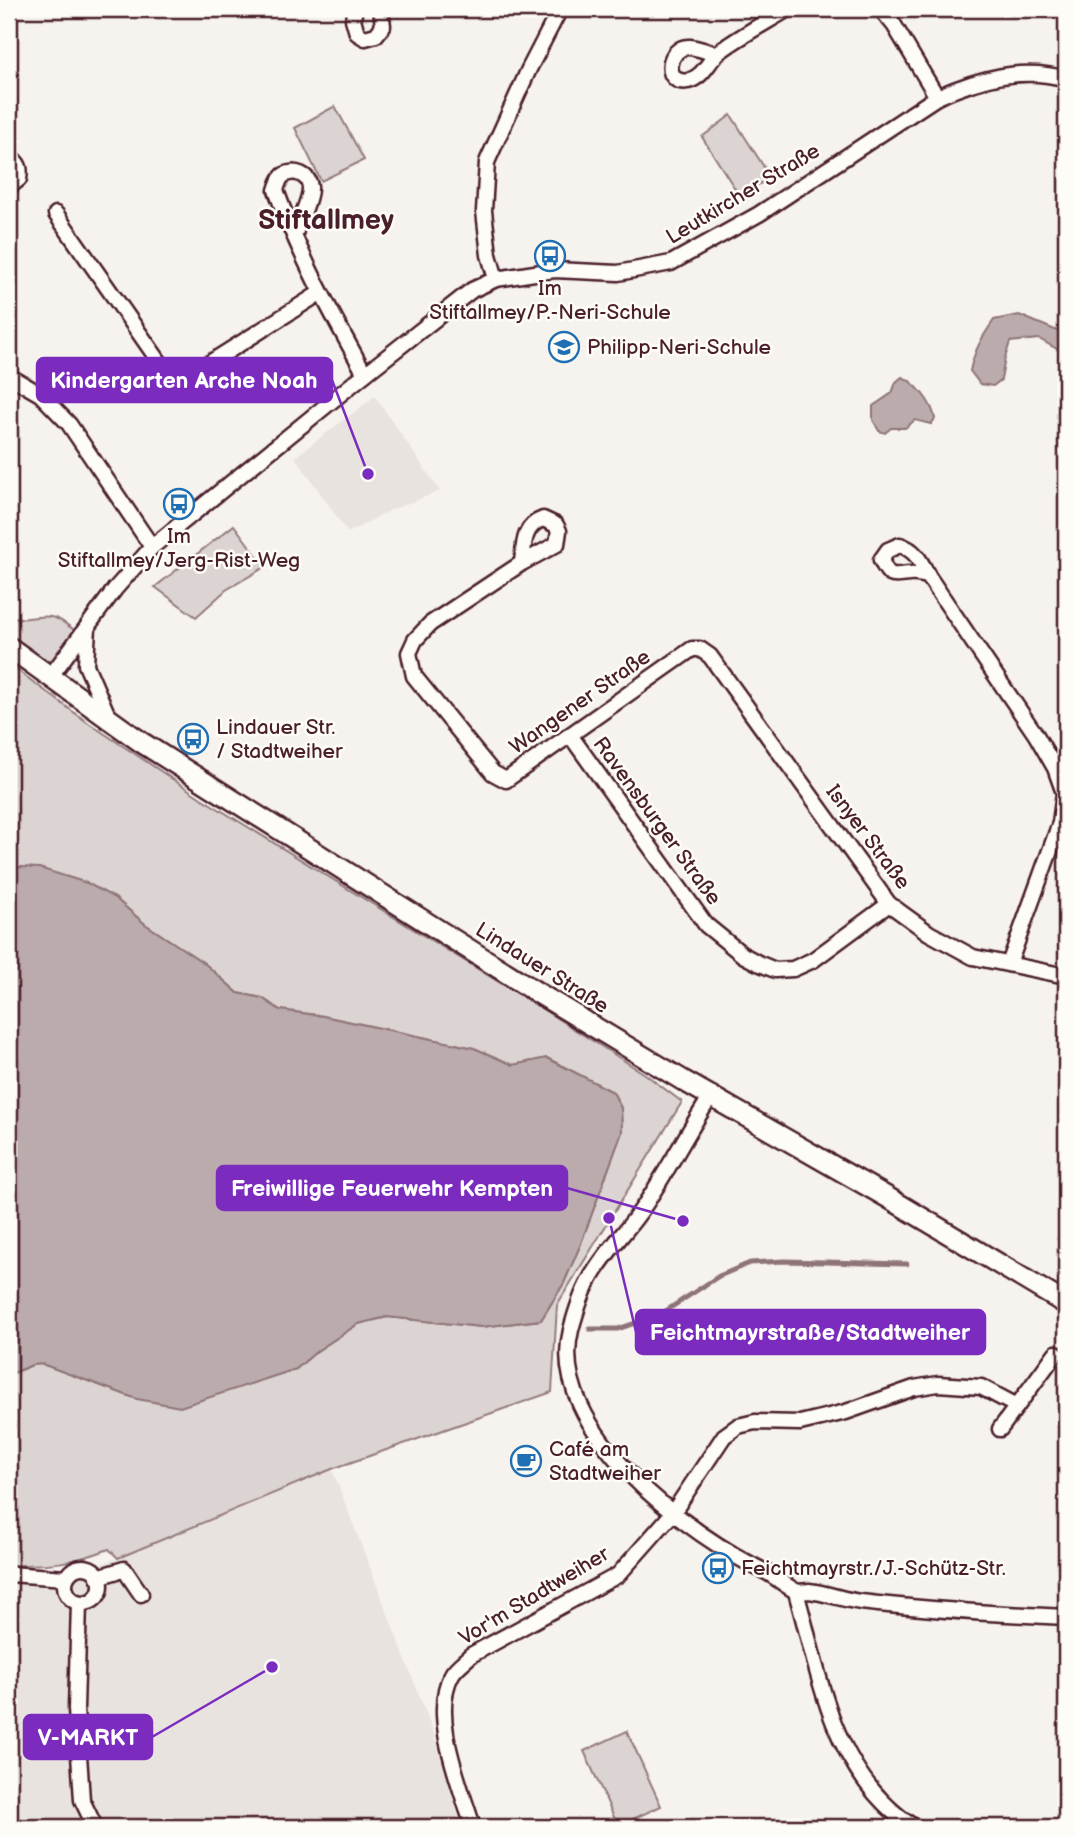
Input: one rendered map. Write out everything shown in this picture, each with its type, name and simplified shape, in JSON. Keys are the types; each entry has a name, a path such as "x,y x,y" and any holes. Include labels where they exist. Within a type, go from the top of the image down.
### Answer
{"main road":[{"name":"Lindauer Straße","path":"9,647 141,742 538,993 1066,1304"}],"street":[{"path":"355,9 353,19 357,33 365,38 376,35 383,26 381,9"},
{"path":"496,279 489,255 484,211 487,162 529,69 560,9"},
{"path":"717,54 788,9"},
{"path":"881,9 894,25 937,97"},
{"name":"Leutkircher Straße","path":"50,677 115,589 152,547 472,290 496,279 554,270 618,273 671,263 759,214 937,97 963,85 1019,73 1030,72 1066,79"},
{"path":"9,157 21,170 19,179 9,187"},
{"path":"56,215 170,377 178,379 189,376 320,293"},
{"path":"294,236 320,293 365,374"},
{"path":"9,376 40,394 69,424 152,547"},
{"name":"Wangener Straße","path":"522,563 421,632 409,653 414,676 493,773 506,780 692,649"},
{"path":"928,576 1036,735 1055,768 1065,793 1060,823 1009,964"},
{"path":"88,626 86,665 110,720"},
{"name":"Isnyer Straße","path":"692,649 700,649 709,656 889,904 929,933 973,957 1066,975"},
{"name":"Ravensburger Straße","path":"570,735 706,925 743,955 758,963 775,970 793,970 813,960 889,904"},
{"path":"711,1096 682,1140 648,1202 589,1281 570,1332 572,1385 592,1429 641,1487 701,1535 782,1580 796,1592 834,1726 847,1755 866,1784 892,1811 913,1827"},
{"path":"1000,1429 1056,1353"},
{"name":"Vor'm Stadtweiher","path":"473,1827 446,1733 444,1700 452,1674 471,1655 618,1575 672,1514 724,1436 738,1426 755,1422 800,1423 846,1412 915,1388 938,1384 981,1387 1017,1406"},
{"path":"79,1568 90,1569 98,1577 99,1594 91,1602 79,1603 66,1594 66,1578 69,1573 79,1568"},
{"path":"98,1577 124,1569 141,1594"},
{"path":"9,1574 66,1578"},
{"path":"796,1592 808,1591 858,1602 965,1612 1066,1617"},
{"path":"79,1603 76,1709 82,1800 95,1827"}],"shaded area":[{"path":"335,106 364,160 321,181 295,128"},
{"path":"731,115 771,178 739,195 702,137"},
{"path":"1019,315 1055,330 1066,331 1066,354 1039,339 1010,342 1001,380 993,386 980,384 970,371 982,338 994,320"},
{"path":"902,377 923,394 935,419 931,424 915,420 905,428 891,428 885,433 879,431 873,420 873,406 892,393 896,382"},
{"path":"375,396 440,491 389,511 348,533 295,457"},
{"path":"234,525 265,567 226,590 196,617 155,587"},
{"path":"9,615 22,618 49,617 60,620 76,631 50,663 9,634"},
{"path":"9,664 87,722 201,798 528,1000 645,1074 682,1102 557,1305 552,1392 332,1469 118,1558 109,1549 60,1563 9,1565 9,1375 32,1365 42,1364 137,1399 296,1369 317,1351 358,1324 388,1317 481,1327 541,1320 564,1283 580,1246 622,1132 621,1108 613,1092 547,1058 513,1065 474,1048 323,1016 280,1010 262,998 238,993 204,963 145,924 115,898 39,868 9,869"},
{"path":"39,868 87,883 115,898 145,924 204,963 238,993 262,998 280,1010 323,1016 474,1048 513,1065 547,1058 613,1092 621,1108 622,1132 580,1246 564,1283 541,1320 481,1327 387,1317 358,1324 317,1351 296,1369 180,1407 137,1399 42,1364 32,1365 9,1375 9,869"},
{"path":"332,1469 432,1728 462,1827 9,1827 9,1579 50,1582 118,1558"},
{"path":"627,1731 661,1806 618,1826 584,1751"}],"waterway":[{"path":"1059,1239 1066,1238"},
{"path":"590,1329 618,1329 661,1314 719,1276 750,1263 784,1261 907,1264"}],"place":[{"name":"Im Stiftallmey/P.-Neri-Schule","path":"550,256"},
{"name":"Philipp-Neri-Schule","path":"564,347"},
{"name":"Kindergarten Arche Noah","path":"368,474"},
{"name":"Im Stiftallmey/Jerg-Rist-Weg","path":"179,504"},
{"name":"Lindauer Str. / Stadtweiher","path":"193,739"},
{"name":"Feichtmayrstraße/Stadtweiher","path":"609,1218"},
{"name":"Freiwillige Feuerwehr Kempten","path":"683,1221"},
{"name":"Café am Stadtweiher","path":"526,1461"},
{"name":"Feichtmayrstr./J.-Schütz-Str.","path":"718,1568"},
{"name":"V-MARKT","path":"272,1667"}],"district":[{"name":"Stiftallmey","path":"326,220"}]}
